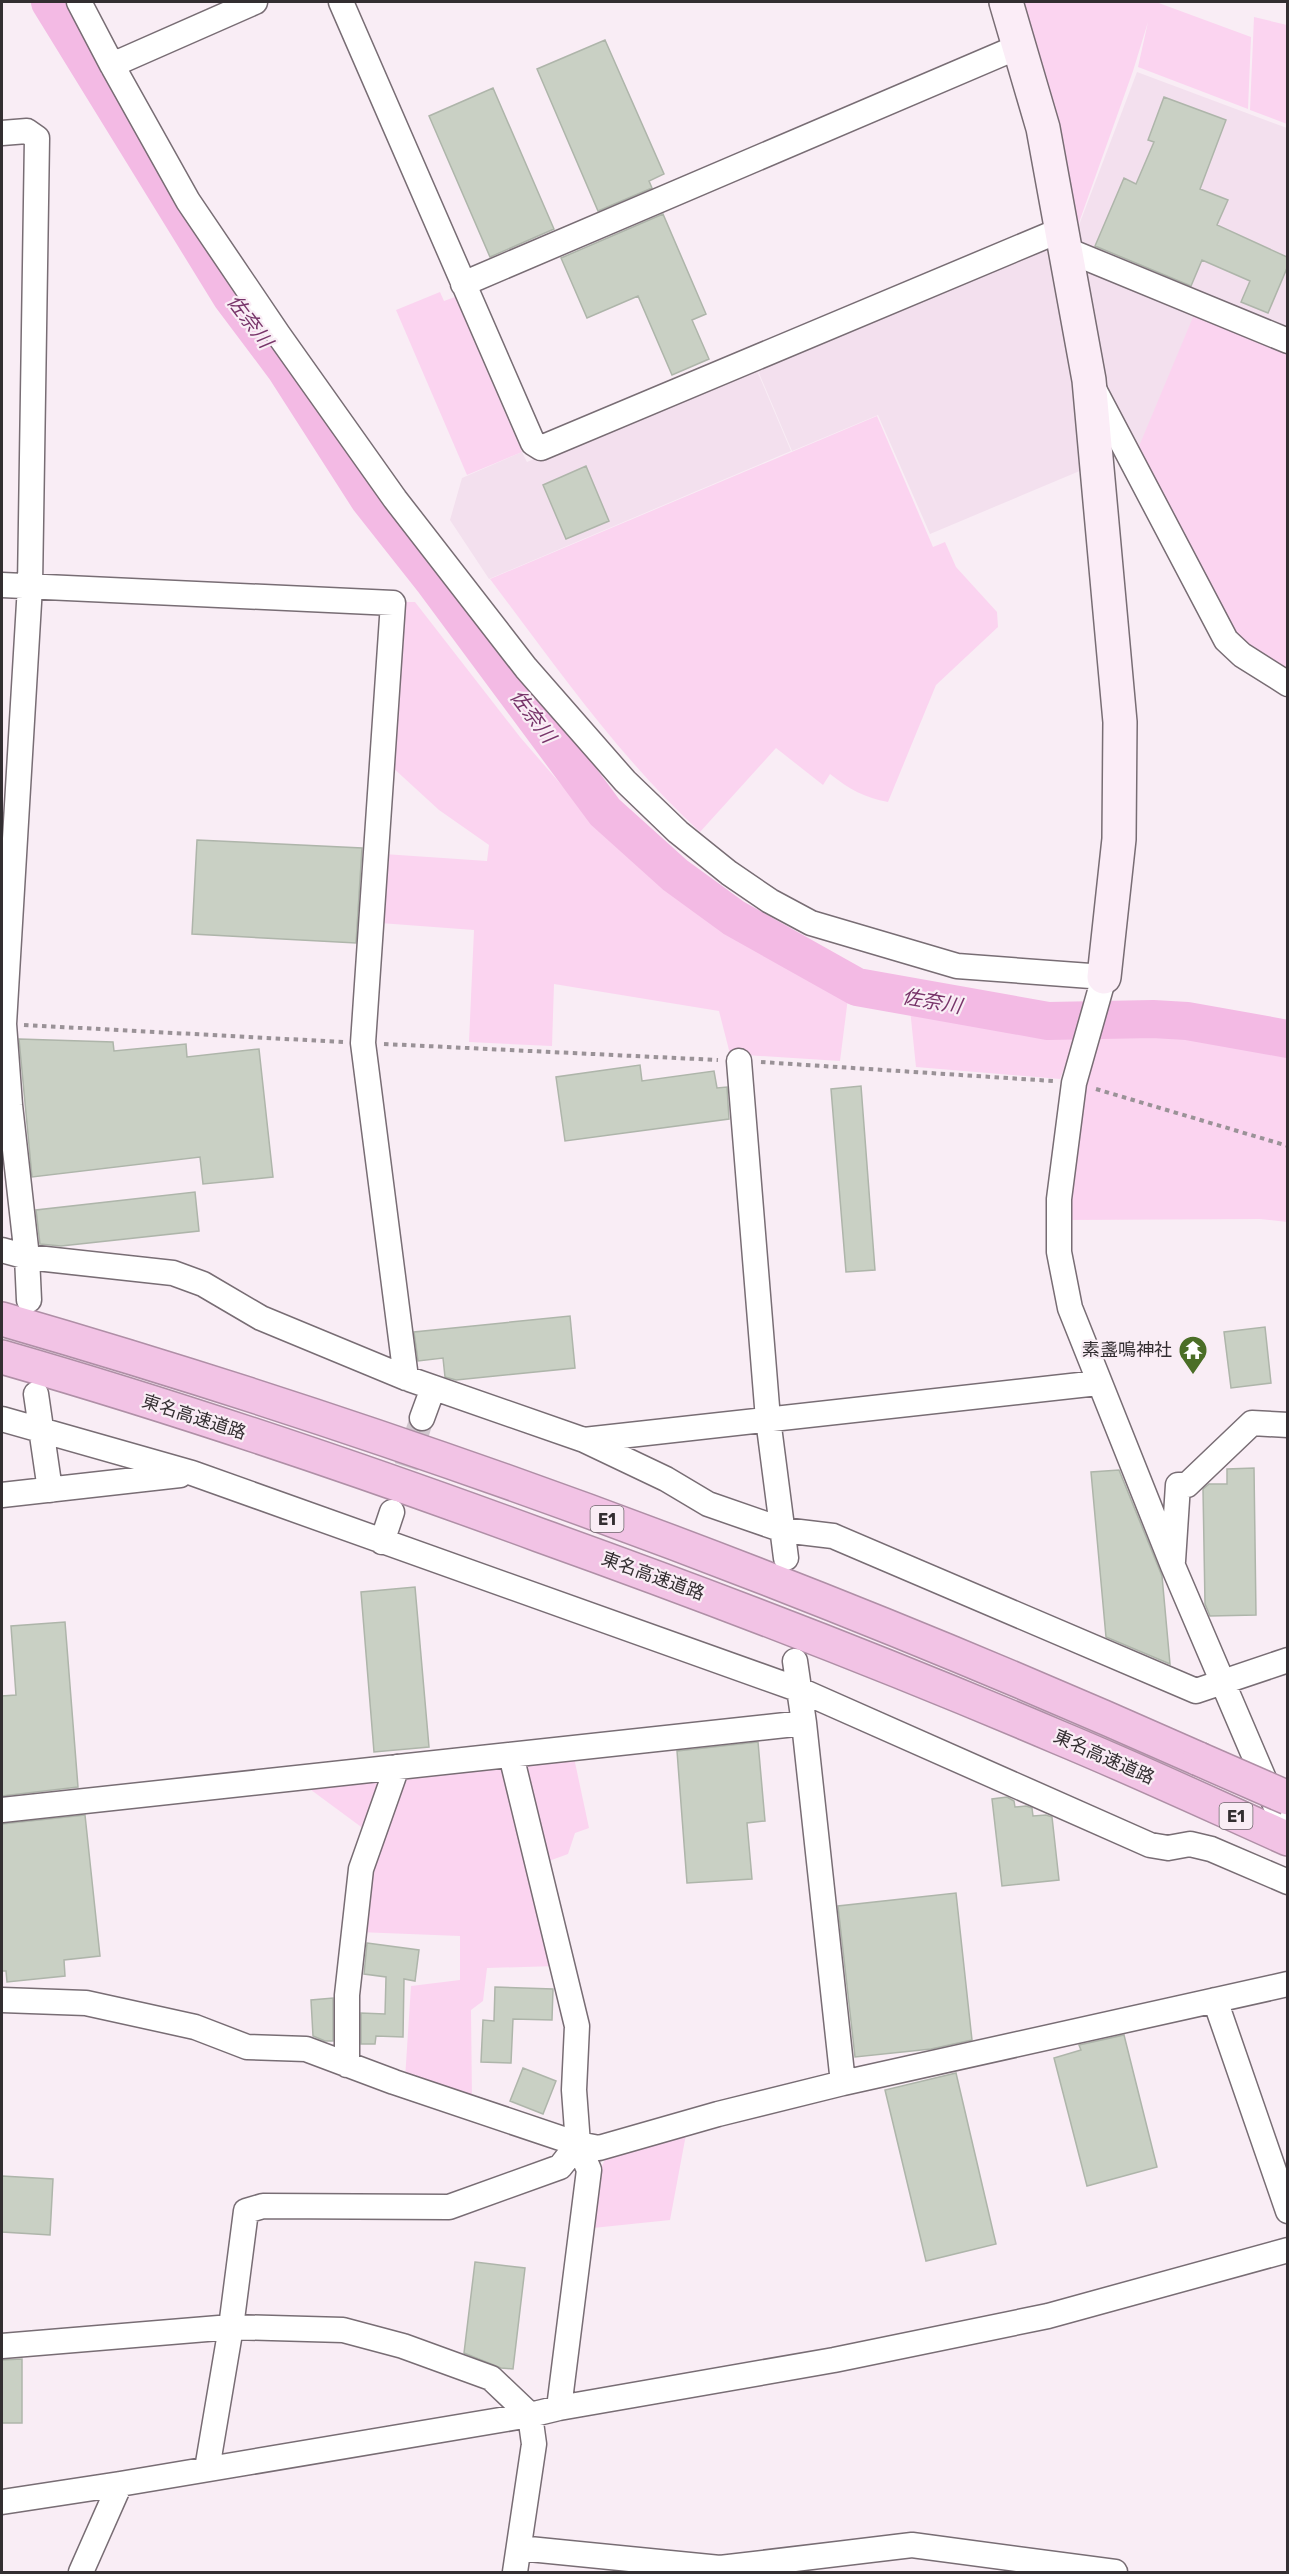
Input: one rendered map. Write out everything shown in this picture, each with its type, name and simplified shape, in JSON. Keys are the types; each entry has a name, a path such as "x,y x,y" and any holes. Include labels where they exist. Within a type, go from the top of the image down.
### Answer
{"highway":[{"name":"東名高速道路","path":"2,1319 384,1439 654,1536 1078,1705 1287,1798"},
{"name":"東名高速道路","path":"2,1357 372,1474 640,1571 862,1655 1063,1739 1287,1837"}],"street":[{"path":"79,2 188,201 395,499 526,668 625,782 678,832 729,873 770,901 810,923 957,966 1104,977"},
{"path":"112,65 255,2"},
{"path":"341,2 533,443 541,448 1065,239 1287,341"},
{"path":"1006,2 1043,128 1089,380 1120,722 1119,839 1104,977 1074,1083 1059,1199 1059,1252 1070,1308 1098,1383 1287,1837"},
{"path":"463,284 1020,46"},
{"path":"2,133 27,131 37,138 30,586 4,1024 10,1106 27,1257 28,1300"},
{"path":"1089,380 1217,627 1226,640 1242,655 1287,684"},
{"path":"2,585 393,603 363,1043 406,1378"},
{"path":"739,1061 768,1419 786,1558"},
{"path":"2,1250 27,1257 173,1273 203,1284 261,1318 406,1378 584,1440 666,1479 708,1503 783,1530 833,1536 1196,1691 1211,1688 1222,1681 1287,1660"},
{"path":"584,1440 1098,1383"},
{"path":"422,1418 433,1388"},
{"path":"36,1394 43,1429 50,1490"},
{"path":"2,1419 192,1473 800,1690 1150,1845 1168,1848 1190,1844 1211,1849 1287,1882"},
{"path":"1173,1566 1178,1485 1187,1485 1252,1423 1287,1425"},
{"path":"2,1495 192,1473"},
{"path":"382,1542 392,1512"},
{"path":"795,1660 804,1723 843,2083"},
{"path":"2,1810 804,1723"},
{"path":"511,1755 577,2026 574,2090 578,2144 589,2170 559,2408"},
{"path":"347,2064 347,1995 361,1869 397,1767"},
{"path":"2,2000 86,2002 195,2027 247,2047 306,2049 578,2144 599,2148 718,2114 843,2083 1287,1984"},
{"path":"1215,2000 1287,2211"},
{"path":"207,2469 231,2327 246,2211 264,2206 449,2207 560,2167 578,2144"},
{"path":"2,2502 530,2415 834,2360 1048,2316 1287,2250"},
{"path":"2,2346 231,2327 343,2330 403,2346 491,2378 530,2415 534,2444 516,2572"},
{"path":"81,2572 120,2484"},
{"path":"519,2548 720,2568 912,2545 1115,2572"}],"path":[{"path":"4,1024 739,1061 1074,1083 1287,1146"}],"shaded area":[{"path":"1015,2 1156,2 1251,37 1248,109 1138,67 1148,22 1077,228"},
{"path":"1254,17 1287,25 1287,124 1250,110"},
{"path":"1137,72 1287,128 1287,331 1079,245 1076,233"},
{"path":"1049,243 1076,404 1082,470 930,534 878,415 792,451 756,366"},
{"path":"1092,269 1287,347 1233,643 1098,383 1083,274"},
{"path":"440,292 444,301 455,297 522,452 467,475 396,310"},
{"path":"1196,310 1287,348 1287,674 1234,640 1137,451"},
{"path":"755,366 791,451 489,579 450,520 462,478 522,452 527,462"},
{"path":"877,416 933,547 945,542 956,567 997,612 998,627 936,685 888,802 858,792 830,774 823,785 776,748 700,832 670,803 615,742 490,579"},
{"path":"400,602 415,602 520,737 596,825 662,880 735,933 849,990 840,1061 730,1054 719,1011 554,984 552,1046 469,1042 474,930 380,923 384,854 487,861 489,845 439,810 391,766"},
{"path":"910,1009 1078,1033 1060,1079 916,1067"},
{"path":"1100,1033 1194,1040 1287,1056 1287,1222 1260,1219 1065,1220 1079,1084"},
{"path":"573,1753 589,1828 575,1833 568,1854 546,1862 518,1759"},
{"path":"506,1761 557,1966 487,1968 483,2001 471,2010 472,2100 405,2079 411,1986 460,1980 460,1936 358,1932 365,1870 398,1774"},
{"path":"390,1775 368,1832 303,1784"},
{"path":"687,2129 670,2220 593,2228 602,2166 607,2155"}],"building":[{"path":"605,40 664,174 649,181 652,188 598,211 537,69"},
{"path":"493,88 554,229 490,257 429,116"},
{"path":"1164,97 1226,120 1200,189 1228,200 1217,225 1287,257 1287,268 1268,313 1241,302 1250,281 1202,260 1191,286 1095,246 1124,178 1136,184 1154,142 1148,140"},
{"path":"663,214 706,314 692,320 709,359 672,375 638,296 587,318 561,258"},
{"path":"586,466 609,521 566,539 543,485"},
{"path":"197,840 362,848 356,943 192,934"},
{"path":"19,1039 113,1042 114,1051 186,1044 187,1057 259,1049 273,1177 203,1184 200,1157 32,1177"},
{"path":"640,1065 642,1081 714,1071 717,1088 727,1087 729,1119 565,1141 556,1077"},
{"path":"861,1086 875,1270 846,1272 831,1089"},
{"path":"195,1192 199,1231 61,1246 40,1244 36,1210"},
{"path":"570,1316 575,1368 456,1380 445,1377 443,1358 418,1361 414,1332"},
{"path":"1265,1327 1271,1383 1231,1388 1224,1332"},
{"path":"1254,1468 1256,1615 1210,1616 1205,1604 1203,1489 1209,1484 1227,1484 1227,1469"},
{"path":"1119,1470 1162,1576 1170,1664 1106,1637 1091,1472"},
{"path":"415,1587 429,1747 374,1752 361,1592"},
{"path":"65,1622 78,1787 2,1796 2,1696 16,1695 11,1626"},
{"path":"758,1742 765,1821 747,1823 752,1879 687,1883 677,1751"},
{"path":"1007,1797 1014,1801 1015,1807 1032,1808 1033,1816 1052,1817 1059,1880 1002,1886 992,1799"},
{"path":"85,1815 100,1956 64,1960 65,1976 7,1982 6,1971 2,1971 2,1824"},
{"path":"956,1893 972,2040 931,2049 855,2057 838,1906"},
{"path":"367,1943 419,1950 415,1981 404,1979 403,2037 376,2036 375,2044 361,2044 361,2013 385,2014 386,1977 364,1974"},
{"path":"495,1987 553,1989 552,2020 513,2019 511,2063 481,2062 483,2020 494,2021"},
{"path":"333,1998 333,2041 325,2041 313,2036 311,2000"},
{"path":"1124,2035 1157,2167 1087,2186 1054,2058 1081,2050 1079,2045"},
{"path":"523,2068 556,2081 543,2114 510,2101"},
{"path":"956,2073 996,2244 926,2261 885,2090"},
{"path":"2,2176 53,2179 50,2235 2,2232"},
{"path":"475,2262 525,2268 513,2369 501,2368 464,2353"},
{"path":"22,2359 22,2423 2,2423 2,2360"}],"waterway":[{"name":"佐奈川","path":"50,2 231,296 285,368 369,499 433,580 605,812 675,875 734,918 857,987 1048,1021 1153,1019 1187,1021 1288,1039"}],"tunnel":[{"path":"395,1501 422,1418"}],"place":[{"name":"素盞鳴神社","path":"1193,1376"}]}
